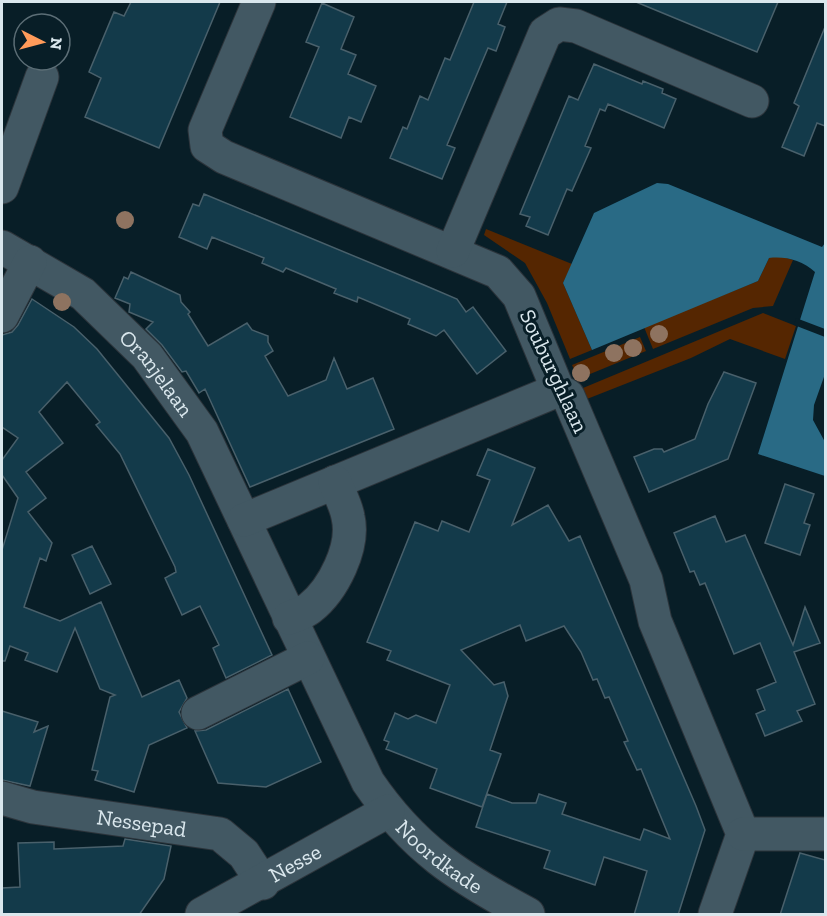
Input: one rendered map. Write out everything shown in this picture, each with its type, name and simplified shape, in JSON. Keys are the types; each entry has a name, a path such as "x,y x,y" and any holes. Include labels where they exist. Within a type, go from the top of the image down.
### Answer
{"street":[{"name":"Souburghlaan","path":"259,2 206,130 207,146 224,157 453,251 498,272 519,296 558,390 568,396 646,580 655,621 743,834"},
{"path":"453,251 545,33 559,24 576,26 752,101"},
{"path":"2,187 42,77"},
{"name":"Oranjelaan","path":"2,247 83,294 147,356 202,432 368,782 388,812"},
{"path":"2,316 30,262"},
{"path":"244,520 558,390"},
{"path":"289,618 309,610 326,593 339,568 347,544 349,518 335,482"},
{"path":"198,713 308,658"},
{"name":"Nessepad","path":"2,798 33,807 220,834 244,854 263,883"},
{"name":"Nesse","path":"202,915 388,812"},
{"name":"Noordkade","path":"388,812 425,850 484,891 528,915"},
{"path":"715,915 743,834 825,834"}],"shaded area":[{"path":"486,229 572,264 563,283 592,350 570,359 547,303 525,263 484,235"},
{"path":"777,255 793,260 773,306 753,308 653,349 644,327 758,281 769,258"},
{"path":"763,313 796,326 785,359 730,339 691,358 587,399 583,388"},
{"path":"640,337 646,351 578,379 572,365"}],"water":[{"path":"657,183 668,184 822,247 825,243 825,374 814,405 813,420 825,442 825,476 758,454 815,272 805,264 787,258 769,258 758,281 592,350 563,283 594,213"}],"pier":[{"path":"796,318 825,329 825,337 794,325"}],"building":[{"path":"131,2 220,2 159,148 85,117 101,78 89,72 114,12 124,16"},
{"path":"474,2 507,2 498,24 505,27 496,51 488,48 447,145 455,148 442,179 390,158 403,127 407,129 420,96 428,100 445,58 450,60"},
{"path":"636,2 778,2 757,52"},
{"path":"322,3 354,17 341,49 356,55 348,74 376,86 361,122 349,117 341,138 290,117 319,47 306,42"},
{"path":"825,27 825,126 817,123 804,156 782,147 799,106 794,103"},
{"path":"594,64 642,84 643,81 663,89 662,93 676,99 664,128 608,104 605,111 600,109 585,146 591,148 572,191 567,189 548,235 526,226 530,217 520,214 569,96 578,100"},
{"path":"204,194 457,299 466,312 473,307 506,351 477,374 444,330 436,336 408,324 410,319 358,297 357,302 334,293 336,289 286,268 283,272 262,263 264,258 212,237 207,249 179,237 193,204 199,206"},
{"path":"131,272 180,295 181,302 190,312 188,314 208,346 247,323 252,330 268,336 268,342 273,351 265,356 288,396 326,380 334,358 347,389 373,378 394,429 250,487 205,389 199,393 186,371 182,372 162,345 146,329 153,322 129,312 130,304 115,298 124,277 128,279"},
{"path":"32,299 74,327 97,349 169,438 189,475 272,655 226,678 213,648 219,645 200,606 182,615 165,578 176,572 175,567 120,454 96,425 100,422 67,382 39,412 63,443 26,472 46,498 28,512 52,543 46,561 40,558 24,607 60,621 101,602 142,697 179,680 187,698 179,712 187,728 149,745 134,792 95,780 98,771 92,770 110,697 115,695 100,689 75,628 57,672 25,660 28,653 10,646 5,661 2,661 2,550 18,498 2,475 2,460 18,438 2,427 2,335 12,332 18,325"},
{"path":"724,372 756,383 728,459 649,492 634,457 654,449 662,449 664,452 695,439 708,404"},
{"path":"488,449 535,468 512,525 548,505 569,541 580,536 696,806 705,830 678,915 634,915 647,871 604,857 595,885 544,868 550,851 476,827 487,794 512,803 536,803 539,794 566,803 562,814 640,840 644,829 670,839 641,769 637,770 624,742 628,741 609,697 605,698 597,679 593,680 581,652 564,626 526,641 520,625 461,650 494,685 504,682 508,696 490,750 501,754 482,807 430,788 437,769 386,749 389,742 384,740 395,713 408,719 416,715 436,723 450,685 387,660 391,651 367,642 415,522 438,531 442,521 469,532 490,480 477,475"},
{"path":"785,484 814,494 804,523 810,525 800,555 765,543"},
{"path":"715,516 726,542 745,535 793,645 805,607 820,643 794,652 815,704 797,711 802,721 765,736 756,714 765,710 757,690 776,682 760,643 734,654 705,583 700,585 694,571 690,572 674,533"},
{"path":"92,546 111,584 90,594 72,555"},
{"path":"288,689 321,762 266,787 218,783 195,731 206,730"},
{"path":"2,711 38,722 34,732 48,726 30,786 2,780"},
{"path":"125,839 171,846 164,879 139,915 2,915 2,888 20,887 18,843 54,842 54,849 123,846"},
{"path":"800,853 825,860 825,915 780,915"}]}
